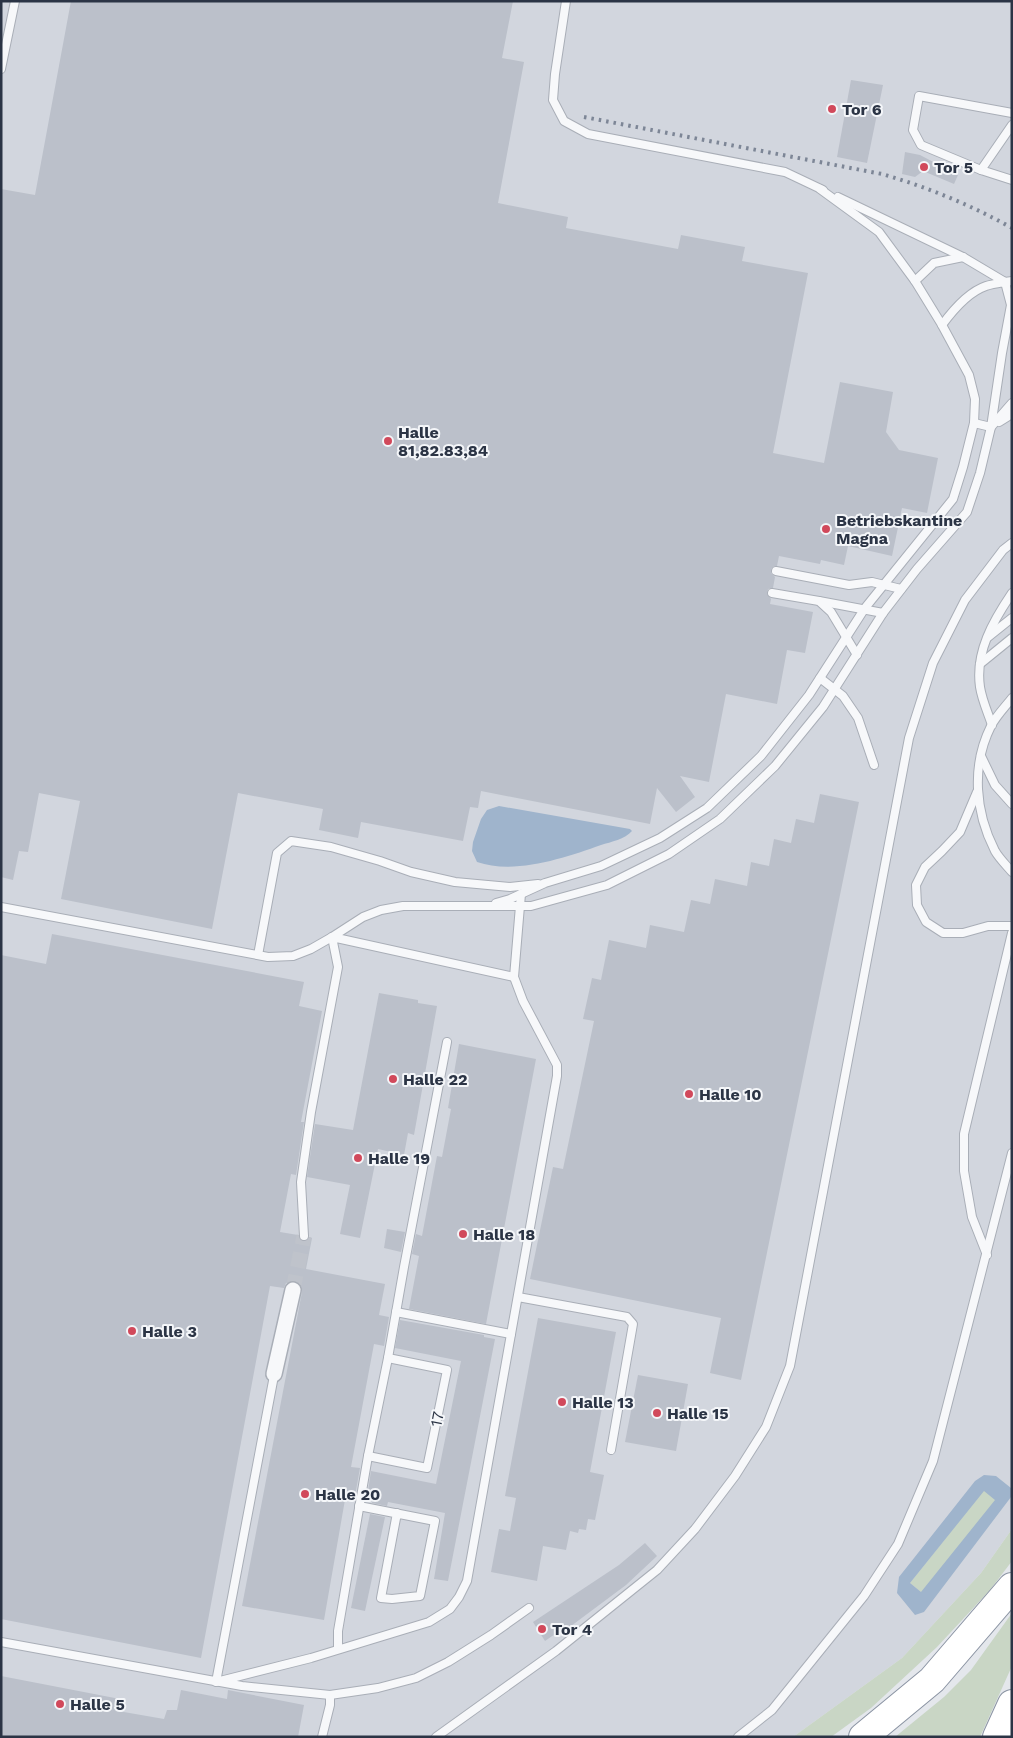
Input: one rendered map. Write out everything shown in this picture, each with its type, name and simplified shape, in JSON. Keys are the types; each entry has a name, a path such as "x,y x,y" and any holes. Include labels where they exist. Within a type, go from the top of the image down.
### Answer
{"highway":[{"path":"863,1737 932,1680 1012,1587"},
{"path":"997,1737 1012,1704"}],"street":[{"path":"274,1378 294,1290"}],"lane":[{"path":"1,69 14,1"},
{"path":"566,1 553,100 564,121 588,134 785,172 963,257 1008,282 1012,289"},
{"path":"1012,113 919,96 913,130 921,144 981,170 1012,180"},
{"path":"981,170 1012,125"},
{"path":"487,905 510,899 545,883 601,866 660,838 707,808 761,756 820,678 865,608 953,499 974,422 975,399 969,375 942,324 915,281 879,232 820,188"},
{"path":"915,281 934,263 963,257"},
{"path":"942,324 951,312 971,294 984,286 1008,282"},
{"path":"1,906 258,955 292,956 332,937 363,917 381,910 403,906 531,906 607,884 669,854 720,819 774,766 835,689 883,612 967,512 980,473 991,427 1011,305 1008,282"},
{"path":"991,427 1012,403"},
{"path":"974,422 991,427 1012,414"},
{"path":"436,1737 556,1651 657,1570 701,1522 735,1476 766,1427 790,1366 908,738 933,662 965,600 1004,550 1012,543"},
{"path":"776,572 849,584 872,582 901,589"},
{"path":"772,593 883,612"},
{"path":"992,725 980,687 980,664 986,638 994,621 1012,593"},
{"path":"819,602 830,612 857,655"},
{"path":"986,638 1012,618"},
{"path":"980,664 1012,638"},
{"path":"820,678 843,696 858,718 874,765"},
{"path":"1012,698 992,725 981,754 977,792 983,824 996,852 1012,872"},
{"path":"981,754 995,785 1012,804"},
{"path":"977,792 960,832 925,867 916,885 917,905 926,922 943,933 963,932 988,926 1012,926"},
{"path":"258,955 277,853 291,841 331,847 411,872 455,882 510,887 545,883"},
{"path":"216,1682 311,1658 429,1622 450,1609 467,1581 557,1076 557,1065 523,1001 514,977 522,894"},
{"path":"987,1255 972,1217 964,1170 964,1134 1012,933"},
{"path":"332,937 514,977"},
{"path":"304,1236 301,1182 311,1112 338,967 332,937"},
{"path":"338,1650 338,1631 359,1506 447,1042"},
{"path":"738,1737 772,1710 864,1596 898,1544 933,1461 1012,1154"},
{"path":"518,1297 627,1317 633,1324 612,1450"},
{"path":"396,1312 511,1334"},
{"name":"17","path":"368,1456 427,1468 429,1459 447,1370 388,1358"},
{"path":"216,1682 274,1378"},
{"path":"359,1506 397,1513 434,1521 420,1596 392,1599 381,1598 397,1513"},
{"path":"1,1642 216,1682 330,1695 378,1688 416,1678 456,1657 529,1608"},
{"path":"322,1737 330,1705 330,1695"}],"shaded area":[{"path":"1,1 1012,1 1012,1529 981,1573 902,1658 793,1737 1,1737"}],"green space":[{"path":"984,1490 996,1500 922,1593 910,1583"},
{"path":"1012,1529 1012,1561 990,1590 937,1647 871,1708 831,1737 793,1737 902,1658 981,1573"},
{"path":"1012,1613 1012,1666 980,1737 895,1737 944,1697 971,1670"}],"water":[{"path":"499,806 630,829 632,831 626,836 613,841 556,860 523,866 491,866 477,862 472,851 473,842 481,819 487,810"},
{"path":"984,1475 996,1476 1011,1488 1011,1497 924,1612 915,1615 897,1593 899,1577 975,1481","holes":["984,1491 995,1500 921,1592 910,1583"]}],"building":[{"name":"Halle 81,82.83,84","path":"71,1 513,1 502,58 524,62 498,203 568,217 566,228 678,249 681,235 745,247 742,261 808,273 773,453 824,463 840,382 893,392 886,432 899,450 938,458 927,513 902,508 892,556 848,546 844,565 821,560 820,564 779,556 777,566 771,569 771,573 775,577 773,588 768,589 767,594 771,599 770,604 813,612 805,653 787,650 777,704 726,694 709,782 680,776 695,797 676,812 657,788 650,824 481,791 478,808 470,807 463,841 361,822 358,838 319,830 323,809 238,793 212,929 61,899 80,801 39,793 28,852 19,851 13,880 1,877 1,189 35,195"},
{"path":"851,80 883,85 867,163 837,157"},
{"name":"Tor 5","path":"905,152 920,155 958,175 954,184 923,171 915,177 902,174"},
{"name":"Halle 10","path":"820,794 859,802 741,1380 710,1373 721,1318 530,1279 553,1167 563,1169 594,1021 583,1019 592,978 601,980 609,940 646,948 650,925 684,932 691,900 710,904 715,879 747,886 751,862 769,866 774,839 791,843 796,819 814,823"},
{"name":"Halle 3","path":"52,934 304,982 299,1006 322,1011 301,1122 304,1122 296,1175 291,1174 280,1232 298,1235 304,1242 309,1237 312,1238 306,1269 385,1284 379,1315 389,1317 384,1346 374,1344 351,1467 360,1468 355,1496 346,1494 324,1620 242,1606 302,1292 300,1283 295,1281 286,1283 284,1288 270,1286 201,1658 1,1619 1,955 46,964"},
{"path":"379,993 418,1000 418,1003 437,1006 414,1135 408,1133 404,1155 378,1149 360,1238 340,1234 350,1185 307,1177 315,1124 353,1130"},
{"name":"Halle 18","path":"459,1044 536,1059 486,1324 409,1309 419,1256 412,1254 416,1234 422,1236 437,1156 442,1157 451,1109 448,1108"},
{"path":"387,1229 405,1232 401,1252 384,1248"},
{"name":"Halle 13","path":"538,1318 616,1332 590,1472 604,1475 595,1520 588,1519 586,1530 579,1529 578,1533 570,1531 566,1550 543,1546 537,1581 491,1572 499,1529 510,1531 516,1498 505,1496"},
{"path":"400,1320 484,1335 484,1337 495,1339 448,1581 434,1579 445,1513 388,1502 387,1506 372,1503 373,1499 367,1498 371,1471 436,1484 461,1361 395,1348"},
{"name":"Halle 15","path":"638,1375 688,1384 676,1451 625,1442"},
{"path":"370,1514 385,1517 365,1611 351,1608"},
{"path":"645,1543 657,1556 626,1585 567,1629 565,1627 545,1641 533,1622 619,1565"},
{"path":"1,1676 120,1699 118,1711 164,1719 167,1710 177,1710 181,1690 227,1699 228,1690 304,1705 298,1737 1,1737"}],"tunnel":[{"path":"293,1290 304,1236"}],"railway":[{"path":"584,117 882,174 948,197 1012,228"}],"place":[{"name":"Tor 6","path":"832,109"},
{"name":"Tor 5","path":"924,167"},
{"name":"Halle 81,82.83,84","path":"388,441"},
{"name":"Betriebskantine Magna","path":"826,529"},
{"name":"Halle 22","path":"393,1079"},
{"name":"Halle 10","path":"689,1094"},
{"name":"Halle 19","path":"358,1158"},
{"name":"Halle 18","path":"463,1234"},
{"name":"Halle 3","path":"132,1331"},
{"name":"Halle 13","path":"562,1402"},
{"name":"Halle 15","path":"657,1413"},
{"name":"Halle 20","path":"305,1494"},
{"name":"Tor 4","path":"542,1629"},
{"name":"Halle 5","path":"60,1704"}]}
